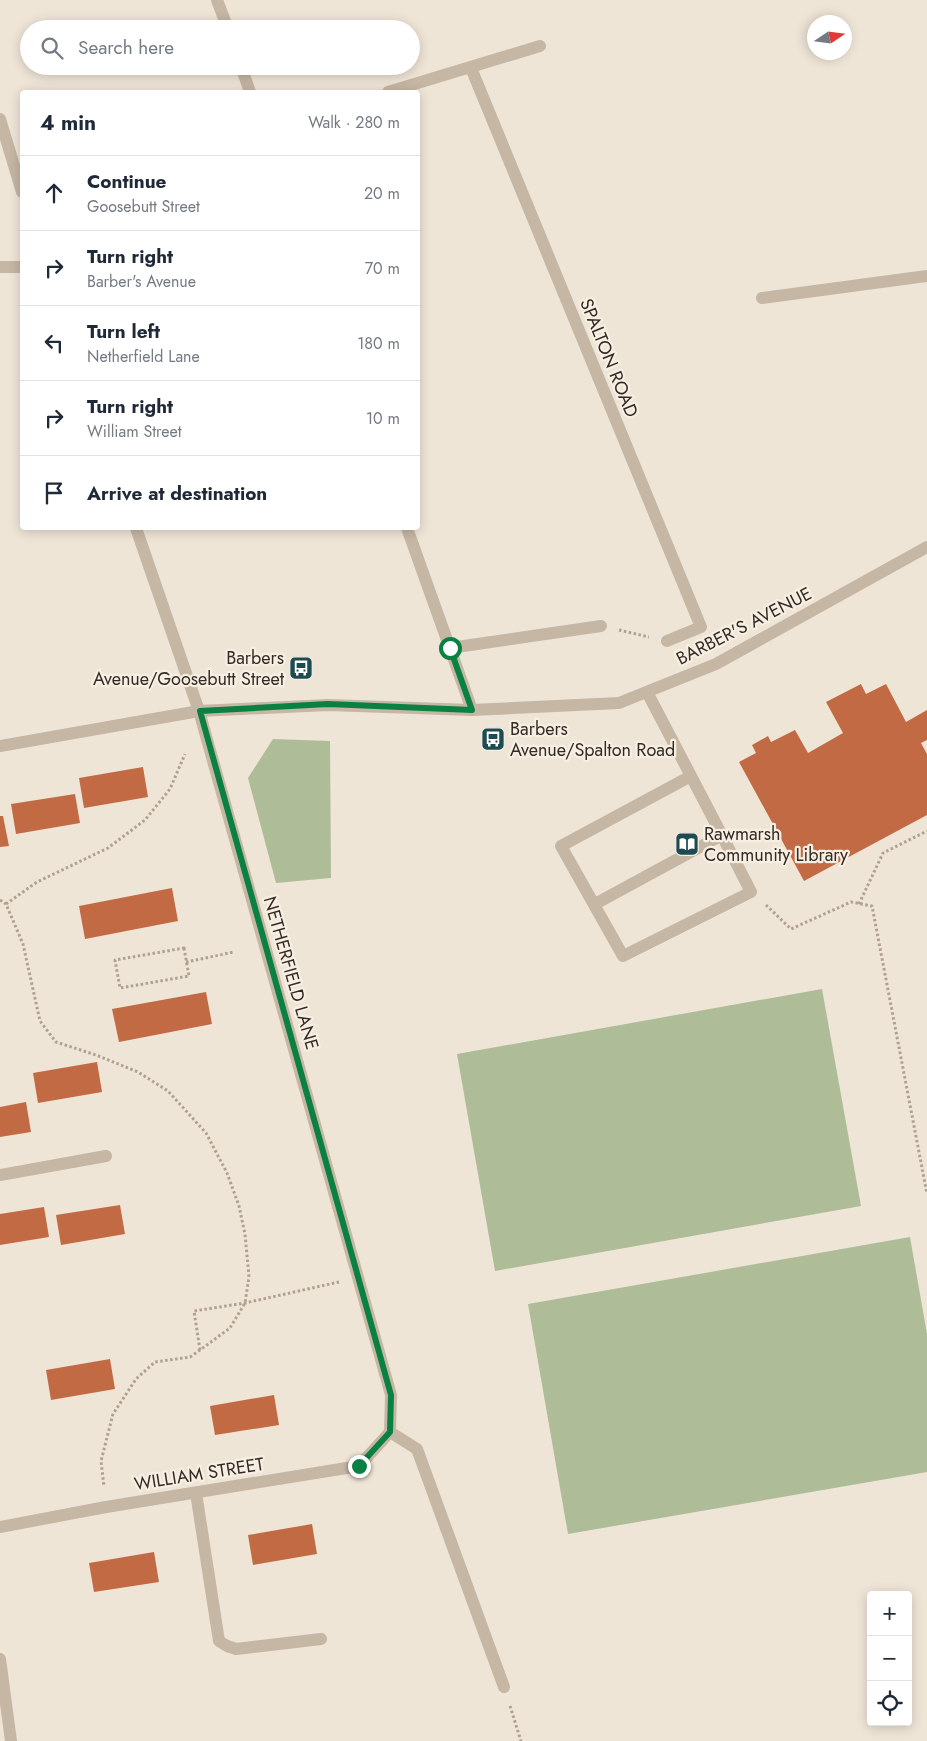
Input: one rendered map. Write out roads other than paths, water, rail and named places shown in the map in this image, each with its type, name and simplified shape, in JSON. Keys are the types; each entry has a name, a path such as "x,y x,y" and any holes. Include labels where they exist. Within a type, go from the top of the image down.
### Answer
{"street":[{"path":"217,0 225,20"},
{"path":"395,90 540,46"},
{"name":"SPALTON ROAD","path":"471,68 701,627 667,641"},
{"path":"244,75 249,90"},
{"path":"0,119 20,185"},
{"path":"0,267 20,267"},
{"path":"762,298 927,276"},
{"name":"NETHERFIELD LANE","path":"137,530 200,711 391,1395 390,1432"},
{"path":"408,530 472,710"},
{"name":"BARBER'S AVENUE","path":"0,746 200,711 328,704 472,710 619,703 716,664 927,547"},
{"path":"450,648 601,626"},
{"path":"647,692 722,835 751,892 623,956 561,846 691,776"},
{"path":"595,904 722,835"},
{"path":"0,1175 106,1156"},
{"path":"390,1432 417,1449 504,1686"},
{"name":"WILLIAM STREET","path":"0,1526 359,1466 390,1432"},
{"path":"196,1493 219,1641 236,1649 321,1639"},
{"path":"0,1659 11,1741"}],"place":[{"name":"Barbers Avenue/Goosebutt Street","path":"301,668"},
{"name":"Barbers Avenue/Spalton Road","path":"493,739"},
{"name":"Rawmarsh Community Library","path":"687,844"}]}
